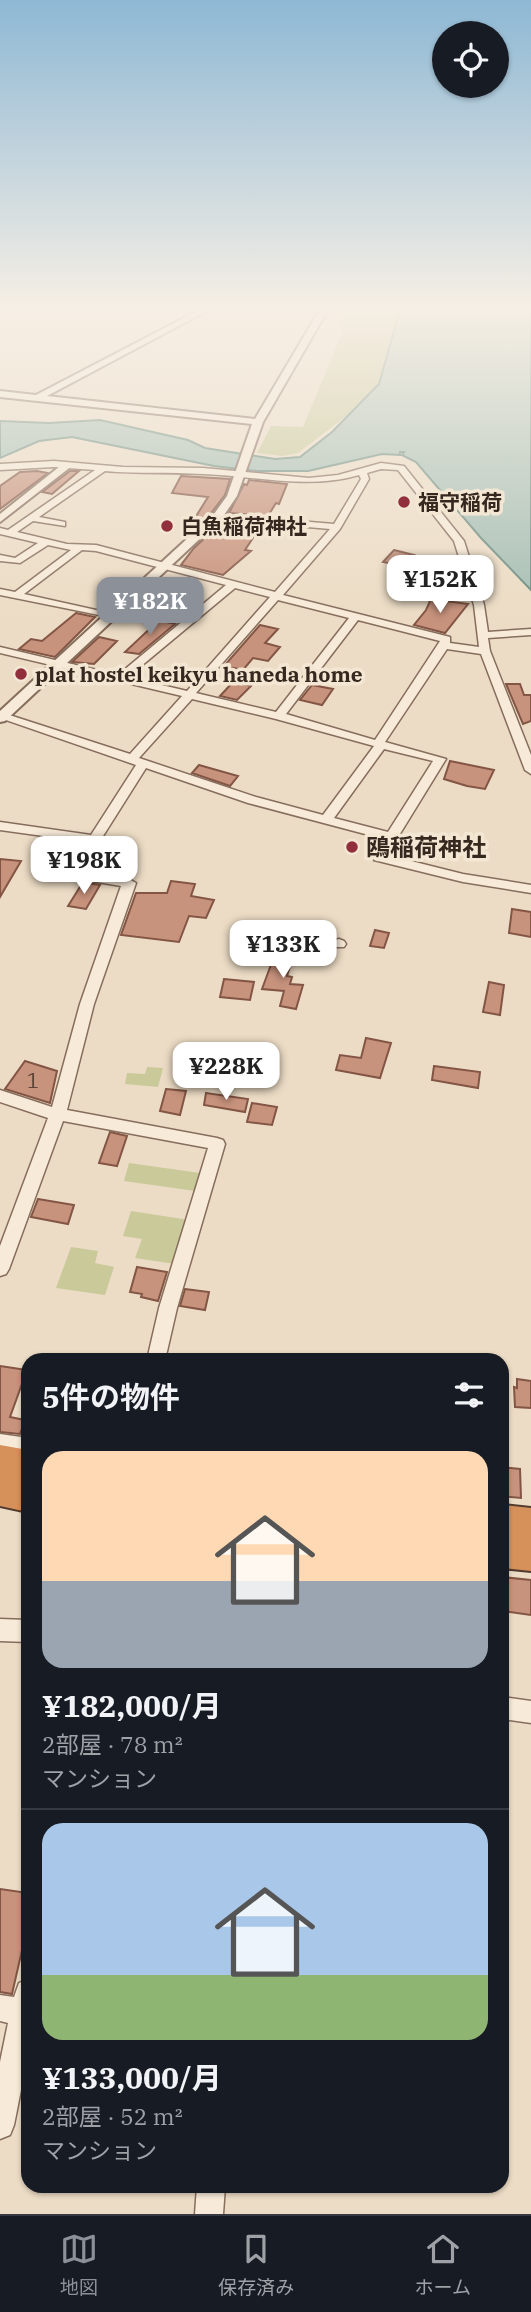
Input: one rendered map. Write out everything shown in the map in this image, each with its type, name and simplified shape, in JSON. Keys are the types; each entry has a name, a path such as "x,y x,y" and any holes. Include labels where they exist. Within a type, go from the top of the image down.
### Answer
{"highway":[{"path":"0,1462 21,1466"},
{"path":"0,1489 21,1493"},
{"path":"509,1524 531,1526"},
{"path":"509,1551 531,1553"}],"street":[{"path":"141,409 258,422"},
{"path":"265,409 247,450 232,496 218,516 1,717 325,821 391,836"},
{"path":"0,467 29,463 68,464 104,468 203,471 312,481 388,466 405,472 459,541 479,605 485,651 531,770"},
{"path":"0,519 68,464"},
{"path":"5,532 32,519 104,468"},
{"path":"0,1269 4,1247 58,1114 87,1004 129,883 73,874 137,761 190,695 337,527 365,479 362,472"},
{"path":"218,516 337,527"},
{"path":"0,558 16,561 62,524 32,519"},
{"path":"5,532 79,548 96,548 446,639 380,745 325,821"},
{"path":"16,596 79,548"},
{"path":"120,678 233,584"},
{"path":"0,592 110,616"},
{"path":"279,716 355,617"},
{"path":"482,635 531,632"},
{"path":"444,645 485,651"},
{"path":"0,650 279,716 440,759 379,857 463,878 531,889"},
{"path":"0,826 93,839"},
{"path":"0,1096 58,1114 217,1144 168,1308 158,1353"},
{"path":"0,1443 21,1446"},
{"path":"0,1496 21,1500"},
{"path":"509,1508 531,1510"},
{"path":"509,1568 531,1570"},
{"path":"0,1630 21,1631"},
{"path":"509,1709 531,1712"},
{"path":"0,2125 20,2006"},
{"path":"209,2214 210,2193"}],"green space":[{"path":"310,409 355,409 298,453 283,456 257,453 271,426 303,427"},
{"path":"147,1067 163,1068 158,1087 125,1084 127,1073 145,1074"},
{"path":"129,1163 200,1173 195,1191 124,1181"},
{"path":"131,1211 189,1220 175,1264 135,1258 142,1239 123,1236"},
{"path":"71,1247 98,1251 95,1263 114,1267 105,1295 56,1288"}],"shaded area":[{"path":"354,409 531,409 531,590 481,538 416,462 402,455 404,452 400,452 400,455 382,454 308,471 257,471 214,466 72,437 39,441 0,458 0,421 49,423 100,420 188,440 205,448 275,459 300,457 332,432"}],"building":[{"path":"70,471 79,471 52,494 42,492"},
{"path":"20,472 48,473 0,509 0,486"},
{"path":"181,476 230,479 225,495 212,512 188,534 185,534 208,497 172,493"},
{"path":"249,480 287,484 279,504 276,503 268,516 229,513 244,484 247,485"},
{"path":"222,522 261,526 245,550 251,551 223,575 181,565 194,548"},
{"path":"394,550 414,555 401,566 383,562"},
{"path":"431,599 468,604 445,633 414,625"},
{"path":"76,613 95,617 55,657 19,649 31,639 42,641"},
{"path":"159,620 175,624 139,654 125,652"},
{"path":"260,625 278,629 265,643 280,647 268,661 253,658 243,670 224,666"},
{"path":"99,637 117,641 94,664 72,662"},
{"path":"234,681 251,686 237,700 220,696"},
{"path":"506,684 520,684 524,695 531,695 531,721 523,724"},
{"path":"312,685 333,689 322,705 300,700"},
{"path":"450,761 494,770 485,789 467,786 444,779"},
{"path":"199,765 238,776 230,786 192,773"},
{"path":"0,859 21,861 0,897"},
{"path":"171,881 195,884 191,896 214,900 206,918 189,916 179,942 121,935 136,893 167,893"},
{"path":"83,882 100,885 86,909 68,906"},
{"path":"512,909 531,912 531,937 509,933"},
{"path":"375,930 389,933 384,948 370,946"},
{"path":"276,951 294,954 287,976 292,977 290,984 303,985 296,1009 280,1006 284,991 262,989"},
{"path":"224,979 254,982 250,1000 220,997"},
{"path":"489,982 504,985 500,1015 483,1012"},
{"path":"366,1038 391,1043 380,1078 336,1070 340,1055 361,1058"},
{"path":"25,1061 57,1071 50,1103 5,1089"},
{"path":"434,1066 480,1072 478,1088 432,1080"},
{"path":"166,1089 186,1091 180,1115 160,1111"},
{"path":"206,1093 248,1099 245,1112 204,1105"},
{"path":"252,1103 277,1107 272,1125 247,1122"},
{"path":"110,1132 127,1136 117,1166 99,1163"},
{"path":"38,1199 74,1205 68,1224 31,1217"},
{"path":"137,1267 167,1272 158,1301 130,1292"},
{"path":"185,1289 209,1292 205,1310 180,1306"},
{"path":"0,1366 21,1369 21,1387 10,1417 21,1419 21,1431 20,1434 0,1432"},
{"path":"517,1379 531,1381 531,1408 515,1407 514,1387 517,1388"},
{"path":"509,1468 520,1469 521,1498 509,1497"},
{"path":"509,1578 531,1580 531,1615 509,1612"},
{"path":"0,1889 21,1892 21,1955 12,1994 0,1992"}],"place":[{"name":"福守稲荷","path":"404,502"},
{"name":"白魚稲荷神社","path":"167,526"},
{"name":"plat hostel keikyu haneda home","path":"21,674"},
{"name":"鴎稲荷神社","path":"352,847"}]}
